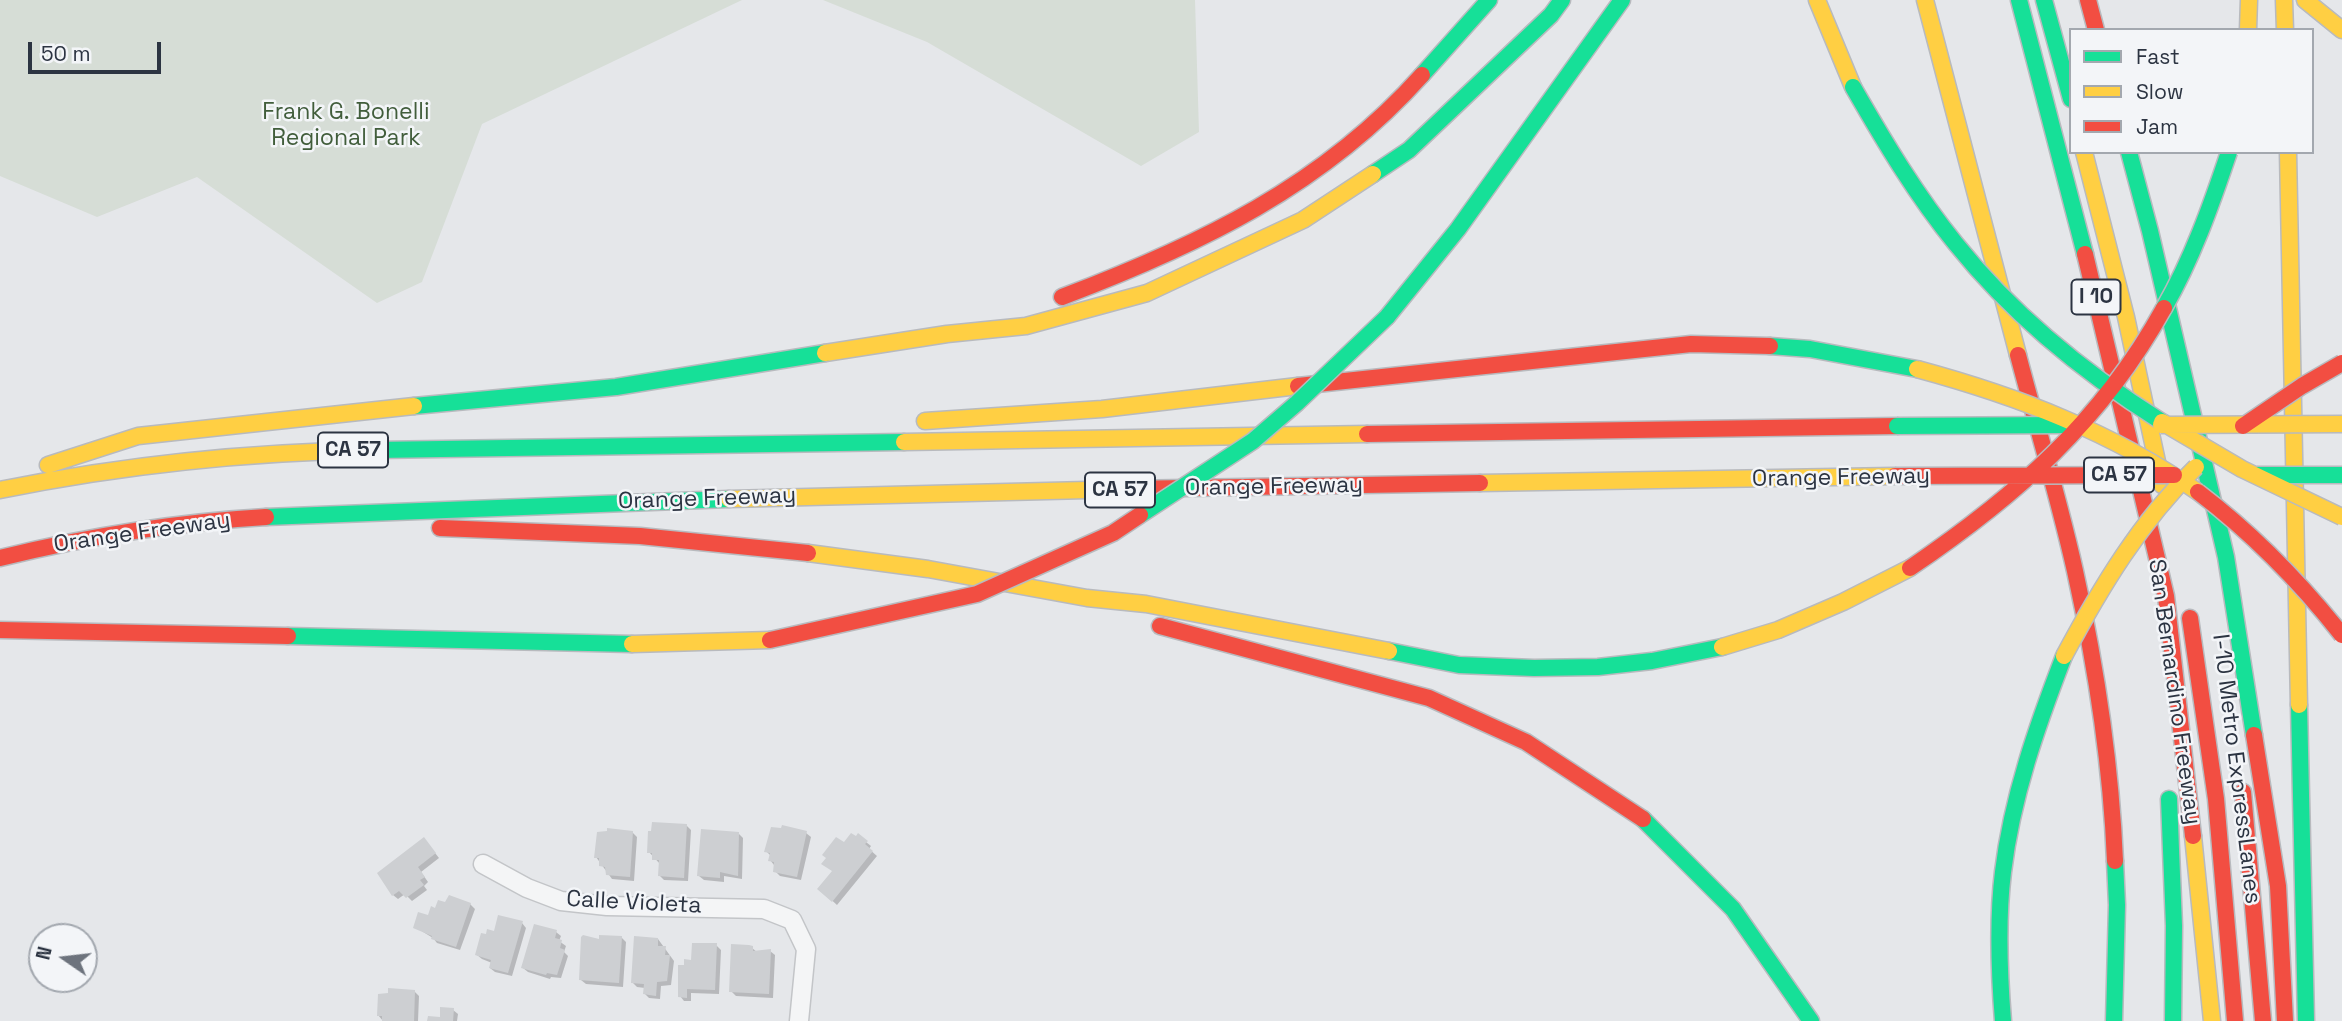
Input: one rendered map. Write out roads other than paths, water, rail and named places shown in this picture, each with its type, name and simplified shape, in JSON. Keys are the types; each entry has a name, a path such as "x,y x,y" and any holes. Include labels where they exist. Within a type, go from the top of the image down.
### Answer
{"highway":[{"path":"1047,301 1139,268 1255,211 1325,165 1396,104 1489,0"},
{"path":"0,481 138,436 336,413 615,387 947,334 1026,326 1147,293 1303,220 1409,150 1551,15 1562,0"},
{"path":"0,630 613,643 770,640 977,594 1113,534 1253,441 1297,403 1387,317 1458,229 1622,0"},
{"path":"1817,0 1853,87 1890,153 1931,212 1976,267 2039,328 2088,369 2182,436 2276,488 2342,517"},
{"path":"1925,0 2071,558 2102,714 2113,813 2117,905 2114,1021"},
{"name":"San Bernardino Freeway","path":"2019,0 2086,257 2166,596 2212,1021"},
{"path":"2044,0 2069,93"},
{"path":"2088,0 2095,28"},
{"path":"2248,28 2249,0"},
{"path":"2284,0 2286,28"},
{"path":"2305,0 2342,30"},
{"path":"2085,154 2126,317 2169,518"},
{"path":"2130,154 2226,557 2278,886 2285,1021"},
{"path":"345,513 418,527 640,536 792,551 928,569 1087,598 1146,604 1460,665 1598,667 1652,661 1719,648 1778,630 1843,602 1910,568 1992,509 2044,465 2079,431 2153,331 2188,266 2216,200 2228,154"},
{"path":"2288,154 2306,1021"},
{"path":"947,334 1022,309"},
{"path":"915,422 1102,409 1532,359 1692,344 1752,344 1810,349 1917,369 1985,388 2040,407 2129,448 2199,492 2261,546 2323,610 2342,635"},
{"path":"2003,1021 1998,935 2003,873 2012,816 2035,732 2064,656 2121,553 2169,492 2240,428 2302,386 2342,363"},
{"name":"CA 57","path":"0,490 119,469 232,456 362,450 1897,426 2342,424"},
{"path":"708,443 874,426"},
{"name":"Orange Freeway","path":"0,558 61,542 234,519 863,494 1895,476 2342,475"},
{"path":"2210,555 2217,518"},
{"path":"2157,649 2166,596"},
{"path":"1087,598 1142,620 1429,698 1526,742 1645,821 1733,909 1811,1021"},
{"name":"I-10 Metro ExpressLanes","path":"2188,608 2216,799 2235,1021"},
{"name":"I-10 Metro ExpressLanes","path":"2241,777 2263,1021"},
{"path":"2168,786 2175,926 2174,1021"}],"street":[{"name":"Calle Violeta","path":"483,864 527,888 561,901 607,906 764,909 793,920 806,949 799,1021"}],"park label":[{"name":"Frank G. Bonelli Regional Park","path":"346,126"}]}
